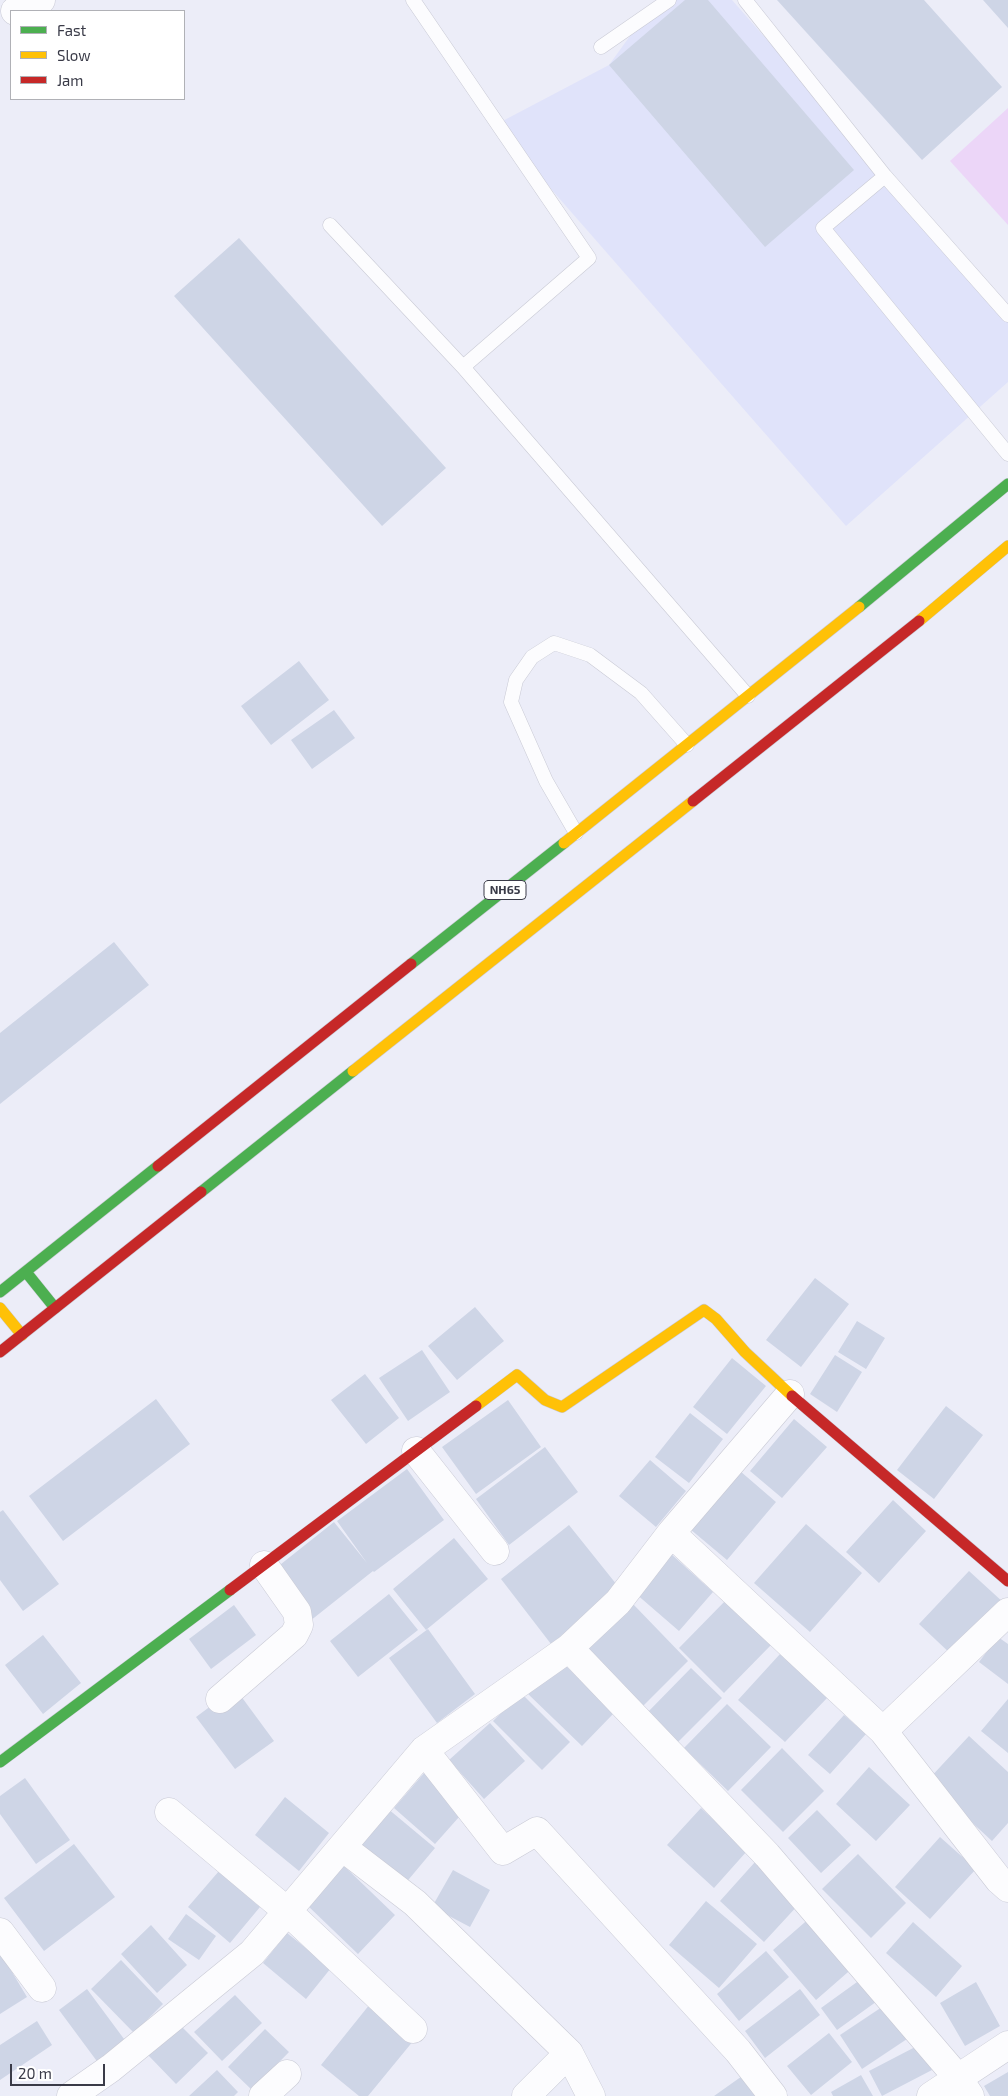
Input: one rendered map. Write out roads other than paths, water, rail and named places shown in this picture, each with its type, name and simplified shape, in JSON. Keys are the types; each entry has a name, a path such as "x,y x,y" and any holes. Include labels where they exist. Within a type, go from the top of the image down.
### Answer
{"main road":[{"name":"NH65","path":"0,1292 916,562 1008,484"},
{"path":"0,1352 929,613 1008,546"},
{"path":"26,1272 55,1308"},
{"path":"0,1308 22,1335"},
{"path":"0,1762 517,1376 545,1400 562,1406 704,1310 716,1319 745,1352 790,1394 1008,1581"}],"street":[{"path":"17,10 41,0"},
{"path":"71,2096 111,2068 252,1952 424,1750 569,1648 618,1602 671,1533 790,1394"},
{"path":"416,1451 495,1551"},
{"path":"671,1533 883,1731 1005,1880"},
{"path":"220,1699 294,1635 299,1625 297,1612 264,1565"},
{"path":"883,1731 1008,1612"},
{"path":"569,1648 767,1855 964,2087"},
{"path":"424,1750 503,1851 537,1831 738,2051 773,2096"},
{"path":"169,1812 287,1911 413,2029"},
{"path":"342,1846 415,1903 569,2053 591,2096"},
{"path":"0,1932 42,1988"},
{"path":"931,2096 964,2087 1008,2045"},
{"path":"526,2096 569,2053"},
{"path":"263,2096 287,2074"}],"lane":[{"path":"413,0 588,258 463,367"},
{"path":"600,46 669,0"},
{"path":"745,0 885,176 1008,315"},
{"path":"885,176 824,228 1008,454"},
{"path":"330,224 463,367 748,696"},
{"path":"576,833 546,782 511,702 516,680 532,657 554,643 590,655 641,694 687,745"}]}
